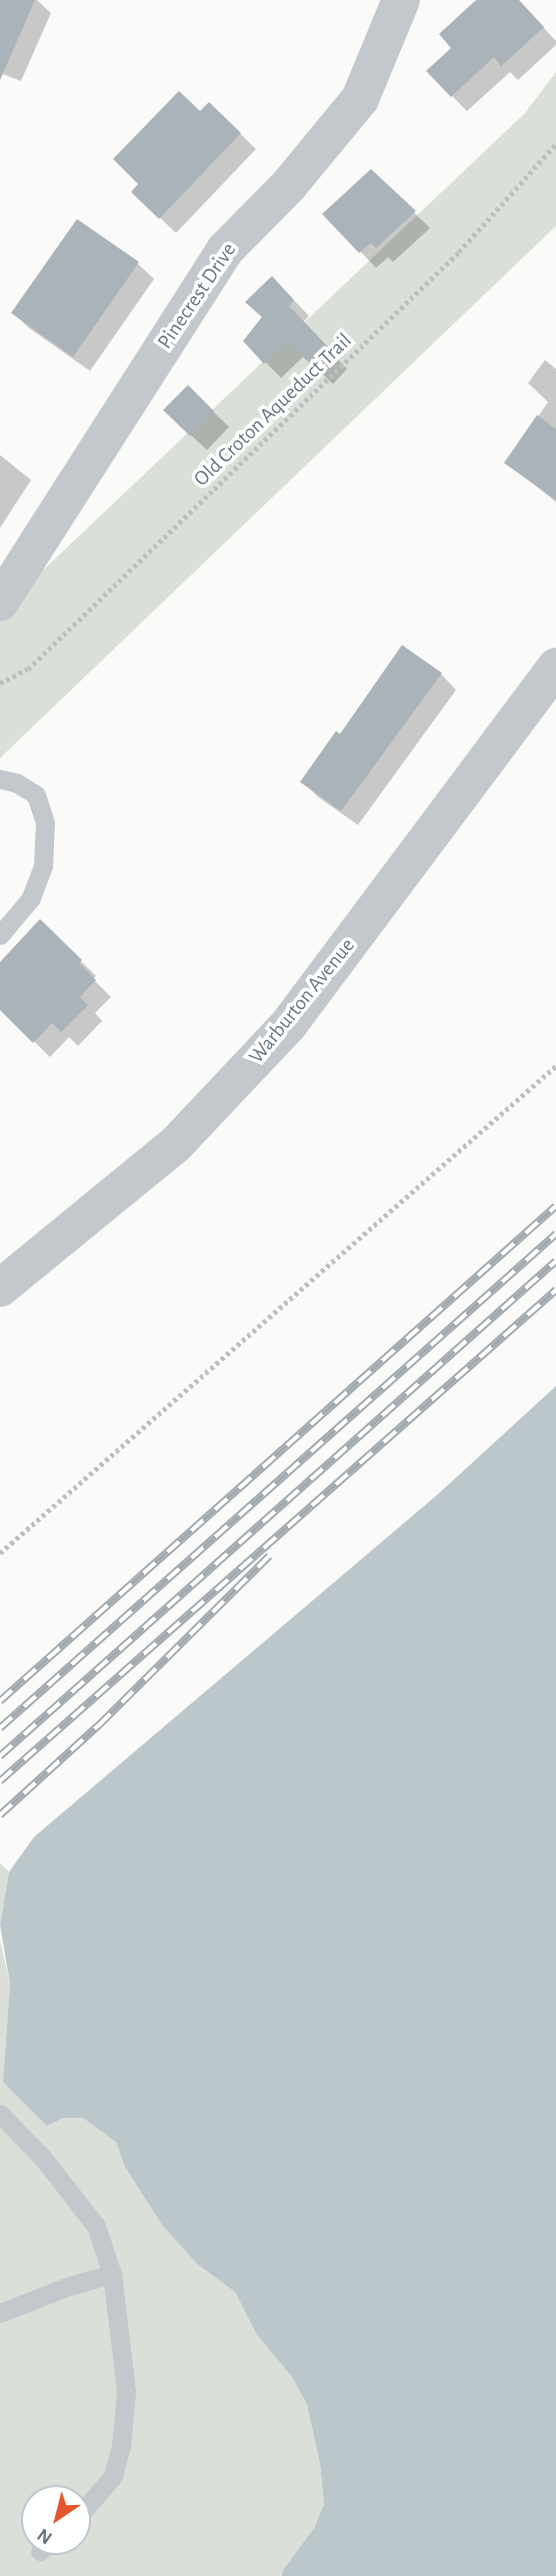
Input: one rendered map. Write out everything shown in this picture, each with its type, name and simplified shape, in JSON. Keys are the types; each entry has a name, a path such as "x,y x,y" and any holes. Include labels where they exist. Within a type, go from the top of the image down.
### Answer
{"street":[{"name":"Pinecrest Drive","path":"0,602 225,250 289,185 360,99 401,0"},
{"name":"Warburton Avenue","path":"0,1288 176,1144 289,1024 556,667"}],"lane":[{"path":"0,779 18,783 36,795 46,824 43,866 31,898 0,935"},
{"path":"0,2114 43,2158 96,2226 112,2274 125,2392 121,2446 113,2476 91,2502"},
{"path":"0,2313 69,2286 112,2274"}],"path":[{"name":"Old Croton Aqueduct Trail","path":"0,683 29,669 459,251 556,144"},
{"path":"0,1553 556,1066"}],"shaded area":[{"path":"556,72 556,226 0,758 0,611 525,113"},
{"path":"556,1386 556,2576 282,2576 283,2570 314,2528 324,2504 320,2464 307,2405 292,2377 257,2335 235,2292 197,2264 162,2225 125,2167 116,2142 83,2118 63,2118 47,2126 3,2082 10,1984 0,1925 9,1872 34,1837 437,1495"},
{"path":"0,1863 9,1872 0,1925"},
{"path":"0,1940 10,1984 3,2082 63,2118 83,2118 116,2142 125,2167 162,2225 197,2264 235,2292 257,2335 292,2377 307,2405 320,2464 324,2504 314,2528 283,2570 282,2576 0,2576"}],"building":[{"path":"0,0 35,0 0,80"},
{"path":"476,0 519,0 544,27 501,66 494,57 451,97 426,71 451,48 439,34"},
{"path":"179,91 200,111 209,102 241,133 159,219 131,192 138,184 113,159"},
{"path":"371,169 416,211 376,248 371,243 359,253 322,214"},
{"path":"77,219 139,262 73,357 11,313"},
{"path":"272,276 294,300 289,306 333,352 316,369 287,342 264,364 243,341 262,317 245,302"},
{"path":"188,385 214,411 190,436 163,410"},
{"path":"537,415 556,429 556,500 504,463"},
{"path":"402,645 442,673 341,811 300,782 336,731 340,734"},
{"path":"40,919 82,960 79,963 96,980 80,997 88,1005 61,1032 52,1023 33,1043 0,1010 0,962"}],"railway":[{"path":"0,1701 556,1206"},
{"path":"0,1728 556,1234"},
{"path":"0,1756 556,1261"},
{"path":"0,1781 556,1290"},
{"path":"0,1815 99,1725 269,1556"}]}
